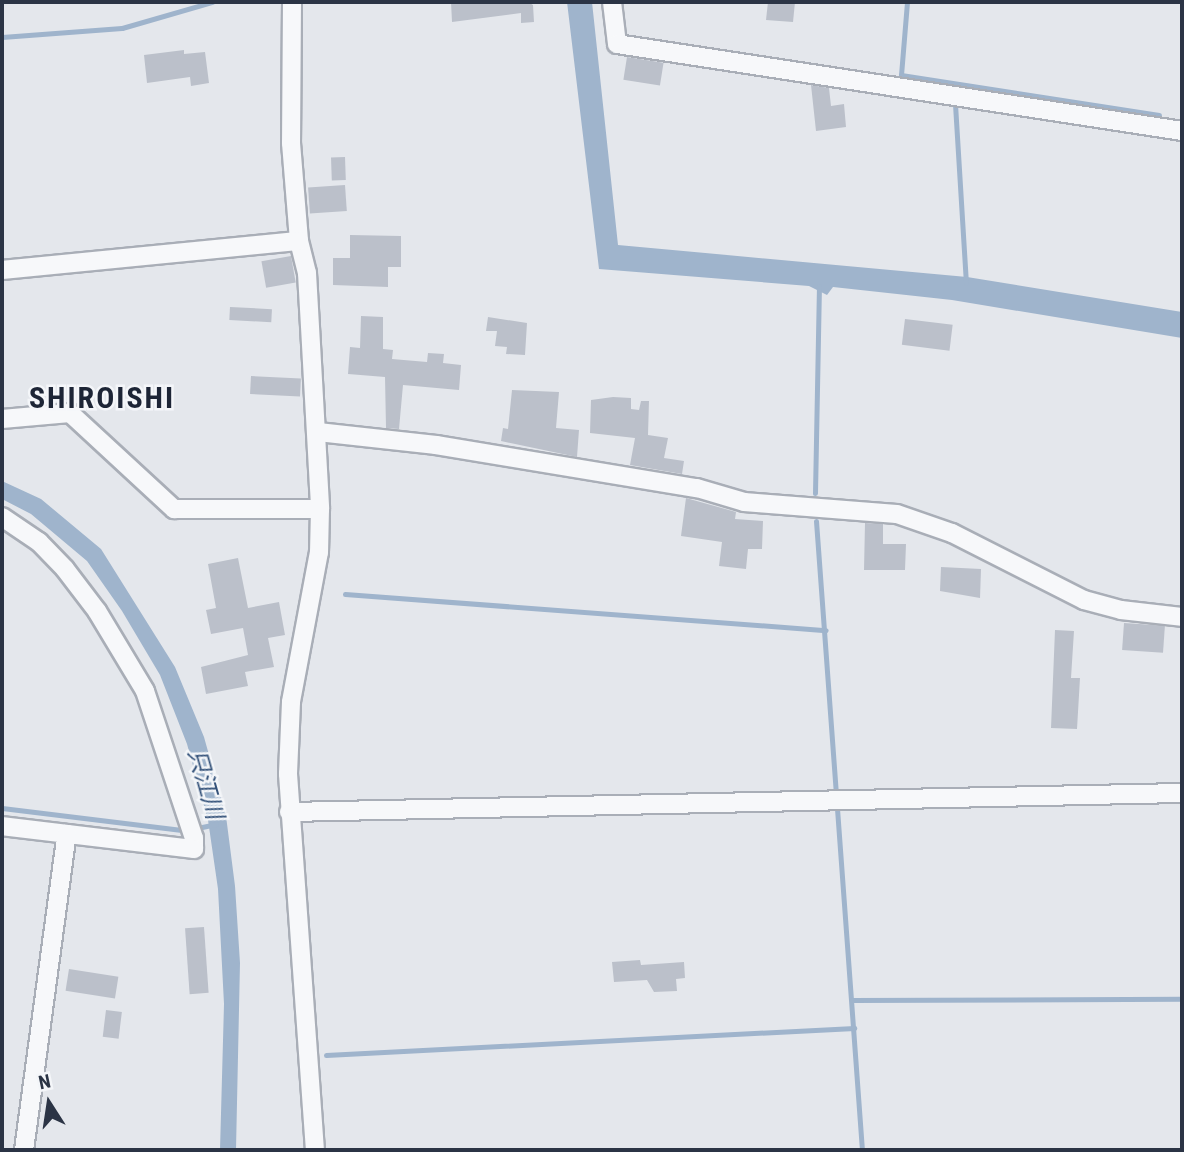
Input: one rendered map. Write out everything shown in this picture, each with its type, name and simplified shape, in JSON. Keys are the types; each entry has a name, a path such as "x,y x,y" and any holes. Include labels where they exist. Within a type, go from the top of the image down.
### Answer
{"street":[{"path":"292,2 291,143 299,241 307,273 318,432 320,509 319,552 291,702 289,812 315,1150"},
{"path":"612,2 617,44 1182,131"},
{"path":"2,270 299,241"},
{"path":"2,419 70,413 174,509 320,509"},
{"path":"318,432 436,445 697,488 744,502 897,514 952,533 1084,600 1121,610 1182,617"},
{"path":"2,517 39,542 65,569 97,611 145,691 194,838 194,849 2,826"},
{"path":"289,812 1182,793"},
{"path":"24,1150 67,834"}],"water":[{"path":"567,2 592,2 618,245 967,277 1182,312 1182,338 952,300 833,287 827,295 809,286 599,269"},
{"name":"只江川","path":"2,481 41,499 101,549 175,667 204,737 226,816 235,886 240,963 236,1150 220,1150 224,1004 218,889 208,820 187,744 160,675 122,611 87,561 31,514 2,499"}],"building":[{"path":"451,2 528,2 533,5 534,22 521,23 521,13 452,22"},
{"path":"768,2 795,2 793,22 766,20"},
{"path":"184,50 184,54 205,52 209,83 191,86 190,77 147,83 144,55"},
{"path":"627,57 664,63 660,86 623,80"},
{"path":"811,85 829,88 831,106 844,104 846,127 816,131"},
{"path":"331,157 345,157 346,180 332,180"},
{"path":"345,185 347,211 310,214 308,188"},
{"path":"350,235 401,236 401,267 388,267 388,287 333,285 333,258 350,258"},
{"path":"291,256 296,283 266,288 261,261"},
{"path":"230,307 272,309 271,322 229,320"},
{"path":"361,316 383,317 383,349 393,350 392,359 427,362 428,353 444,354 443,363 461,365 459,390 403,385 399,429 386,428 385,377 348,374 350,347 360,348"},
{"path":"488,317 527,323 525,355 506,354 507,347 495,346 497,331 486,331"},
{"path":"905,319 953,325 949,351 902,345"},
{"path":"251,376 301,379 300,397 250,394"},
{"path":"512,390 559,392 556,428 579,430 577,457 501,441 503,428 508,429"},
{"path":"631,398 631,409 639,410 641,401 649,401 648,435 668,438 664,458 684,461 682,474 630,465 635,438 590,433 591,400"},
{"path":"686,498 736,512 735,519 763,521 762,549 748,549 746,569 719,566 722,542 681,536"},
{"path":"865,523 883,524 883,544 906,544 905,570 864,570"},
{"path":"238,558 248,608 279,602 285,635 268,638 274,667 245,672 248,686 206,694 201,667 248,655 243,628 211,634 206,610 216,608 208,564"},
{"path":"941,567 981,569 980,598 940,591"},
{"path":"1124,623 1165,626 1163,653 1122,650"},
{"path":"1055,630 1074,631 1071,678 1080,678 1077,729 1051,728"},
{"path":"204,927 209,993 190,994 185,928"},
{"path":"640,960 641,965 684,962 685,978 676,979 677,991 654,992 647,980 614,982 612,962"},
{"path":"69,969 118,977 115,999 66,991"},
{"path":"106,1010 122,1012 119,1039 103,1037"}],"waterway":[{"path":"2,37 122,28 212,2"},
{"path":"907,2 901,75 1159,115"},
{"path":"955,104 966,283"},
{"path":"815,493 819,286"},
{"path":"816,521 862,1150"},
{"path":"345,594 826,630"},
{"path":"2,808 182,830"},
{"name":"只江川","path":"202,827 216,824"},
{"path":"852,1000 1182,999"},
{"path":"326,1055 854,1028"}],"district":[{"name":"SHIROISHI","path":"102,398"}]}
